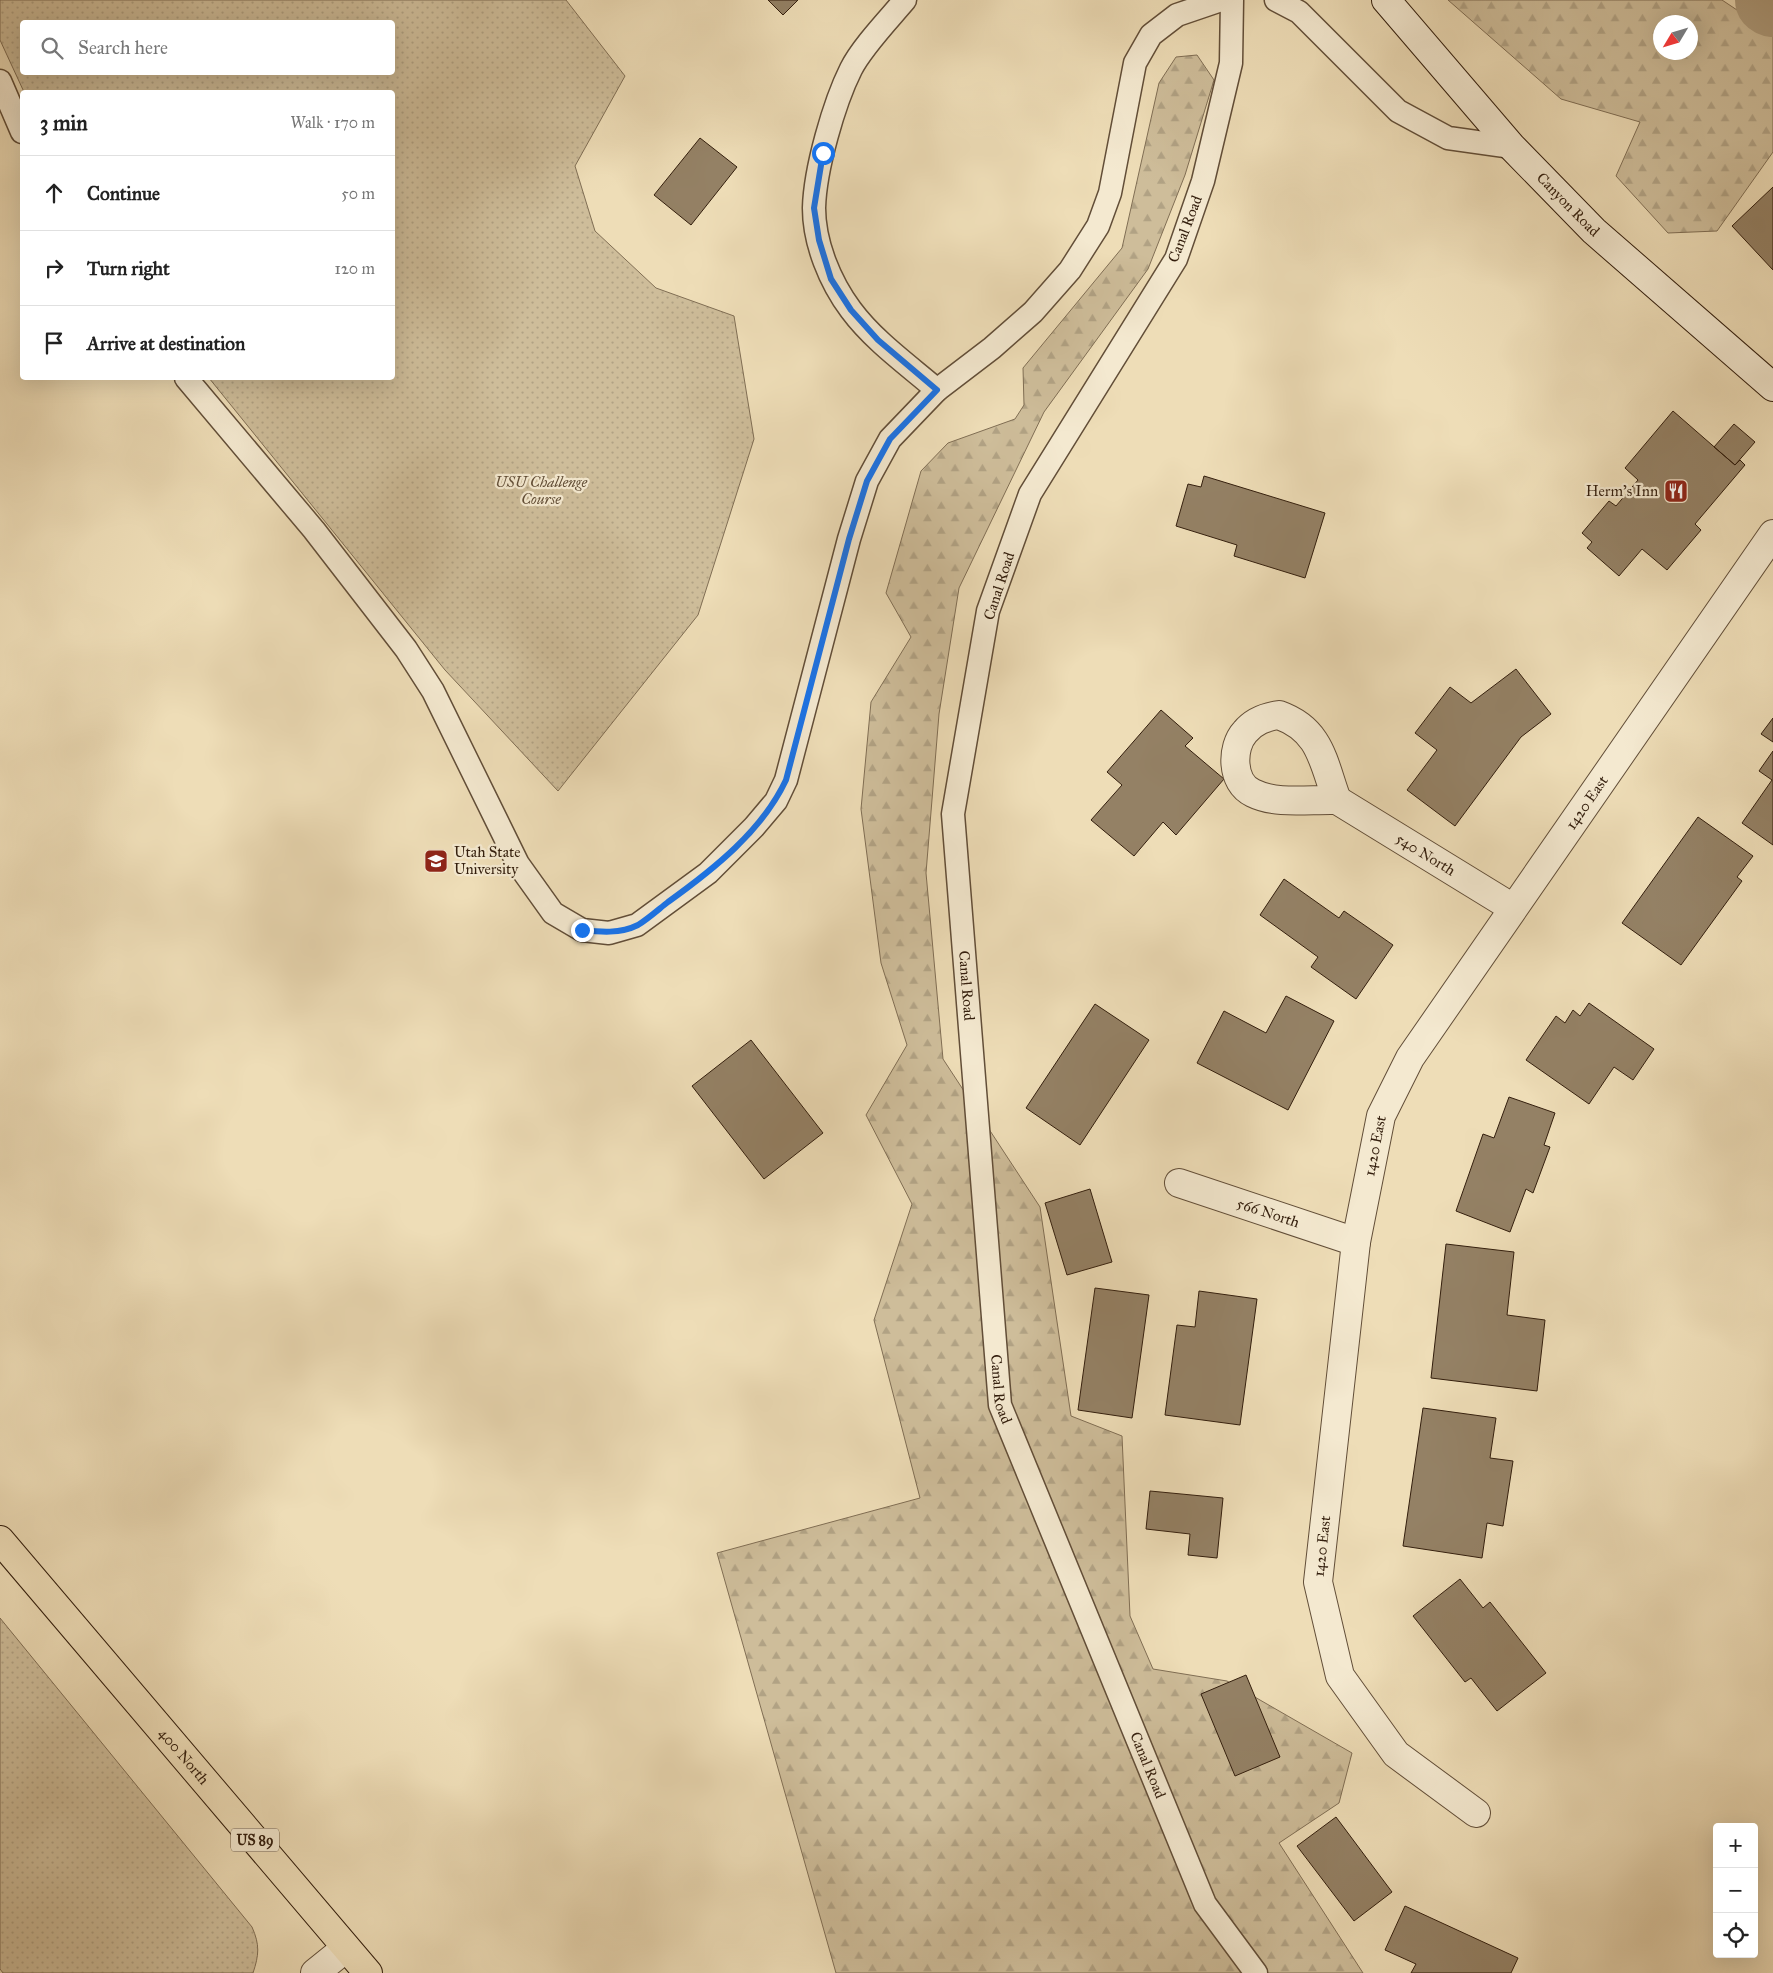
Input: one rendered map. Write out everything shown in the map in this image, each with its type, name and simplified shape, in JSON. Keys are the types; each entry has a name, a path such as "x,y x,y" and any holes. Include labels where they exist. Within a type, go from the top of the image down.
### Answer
{"main road":[{"name":"400 North","path":"0,1540 368,1973"}],"street":[{"name":"Canyon Road","path":"1386,0 1512,147 1594,231 1773,387"},
{"name":"1420 East","path":"1476,1813 1396,1754 1340,1676 1318,1582 1356,1242 1381,1116 1410,1058 1773,534"},
{"name":"540 North","path":"1337,800 1513,908"},
{"name":"566 North","path":"1179,1183 1356,1242"},
{"path":"315,1973 346,1948"}],"lane":[{"path":"905,0 852,67 836,105 823,153 814,208 819,240 831,279 851,310 878,340 937,390"},
{"path":"188,380 314,530 406,649 433,691 518,864 553,912 582,930 609,933 637,925 708,873 754,827 776,801 786,780 849,539 867,481 890,439 937,390 992,348 1033,312 1070,270 1098,226 1110,193 1135,64 1151,35 1177,15 1221,0"},
{"name":"Canal Road","path":"1232,0 1231,63 1203,181 1176,259 1030,494 988,611 954,814 1000,1405 1205,1904 1256,1973"},
{"path":"1276,0 1299,12 1398,111 1448,138 1512,147"},
{"path":"0,81 20,127"}],"green space":[{"name":"USU Challenge Course","path":"0,0 566,0 625,76 575,166 595,231 656,288 734,316 754,439 698,615 558,791 445,670 211,380 395,380 395,90 23,90 0,40"},
{"path":"1448,0 1722,0 1773,34 1773,152 1717,231 1668,233 1616,176 1640,122 1561,99"},
{"path":"1197,55 1214,80 1185,175 1148,269 1044,412 959,588 939,714 926,873 943,1059 1040,1207 1071,1416 1122,1436 1130,1616 1153,1669 1227,1681 1352,1753 1339,1803 1279,1843 1363,1973 836,1973 717,1553 920,1498 874,1320 912,1204 866,1115 907,1045 881,963 861,809 871,702 911,637 886,593 921,471 948,443 1015,419 1024,405 1023,368 1122,248 1159,83 1176,57"},
{"path":"0,1618 252,1927 258,1950 253,1973 3,1973 0,1969"}],"building":[{"path":"768,0 798,0 783,15"},
{"path":"700,138 737,167 691,225 654,195"},
{"path":"1773,187 1773,270 1732,226"},
{"name":"Herm’s Inn","path":"1673,411 1735,465 1740,460 1745,465 1695,524 1701,530 1667,570 1642,549 1619,576 1587,548 1592,542 1582,533 1609,501 1616,506 1638,480 1625,468"},
{"path":"1734,424 1755,442 1735,465 1714,447"},
{"path":"1204,476 1325,513 1305,578 1234,556 1237,545 1176,526 1188,484 1201,487"},
{"path":"1516,669 1551,714 1521,737 1455,826 1407,790 1437,750 1415,733 1450,687 1471,703"},
{"path":"1161,710 1193,738 1185,746 1224,779 1176,835 1163,822 1134,856 1091,820 1122,785 1107,772"},
{"path":"1773,718 1773,742 1761,734"},
{"path":"1773,751 1773,845 1742,823 1772,780 1759,771"},
{"path":"1698,817 1753,856 1737,877 1742,881 1681,965 1622,923"},
{"path":"1284,879 1339,918 1344,911 1393,945 1356,999 1311,967 1318,957 1260,915"},
{"path":"1286,996 1334,1021 1288,1110 1197,1063 1224,1011 1266,1033"},
{"path":"1589,1003 1654,1049 1633,1080 1614,1067 1589,1104 1526,1060 1556,1016 1565,1023 1573,1010 1580,1016"},
{"path":"1095,1004 1149,1040 1080,1145 1026,1108"},
{"path":"751,1040 823,1133 764,1179 692,1086"},
{"path":"1509,1097 1555,1113 1544,1145 1550,1147 1533,1193 1526,1189 1510,1232 1456,1211 1483,1134 1494,1138"},
{"path":"1090,1189 1112,1262 1067,1275 1045,1203"},
{"path":"1446,1244 1514,1252 1507,1315 1545,1320 1537,1391 1431,1378"},
{"path":"1095,1288 1149,1295 1132,1418 1078,1410"},
{"path":"1199,1291 1257,1299 1240,1425 1165,1415 1177,1325 1195,1327"},
{"path":"1423,1408 1496,1418 1490,1458 1513,1461 1503,1526 1487,1523 1482,1558 1403,1546"},
{"path":"1150,1491 1223,1498 1217,1558 1188,1555 1190,1534 1146,1529"},
{"path":"1460,1579 1483,1608 1490,1602 1546,1673 1497,1711 1471,1678 1465,1682 1413,1616"},
{"path":"1246,1675 1280,1757 1235,1776 1201,1694"},
{"path":"1336,1817 1392,1892 1354,1921 1297,1846"},
{"path":"1405,1906 1518,1958 1511,1973 1411,1973 1416,1964 1385,1950"}],"place":[{"name":"Herm’s Inn","path":"1676,491"},
{"name":"Utah State University","path":"436,861"}],"route":[{"path":"582,930 609,933 637,925 708,873 754,827 776,801 786,780 849,539 867,481 890,439 937,390 878,340 851,310 831,279 819,240 814,208 823,153"}]}
